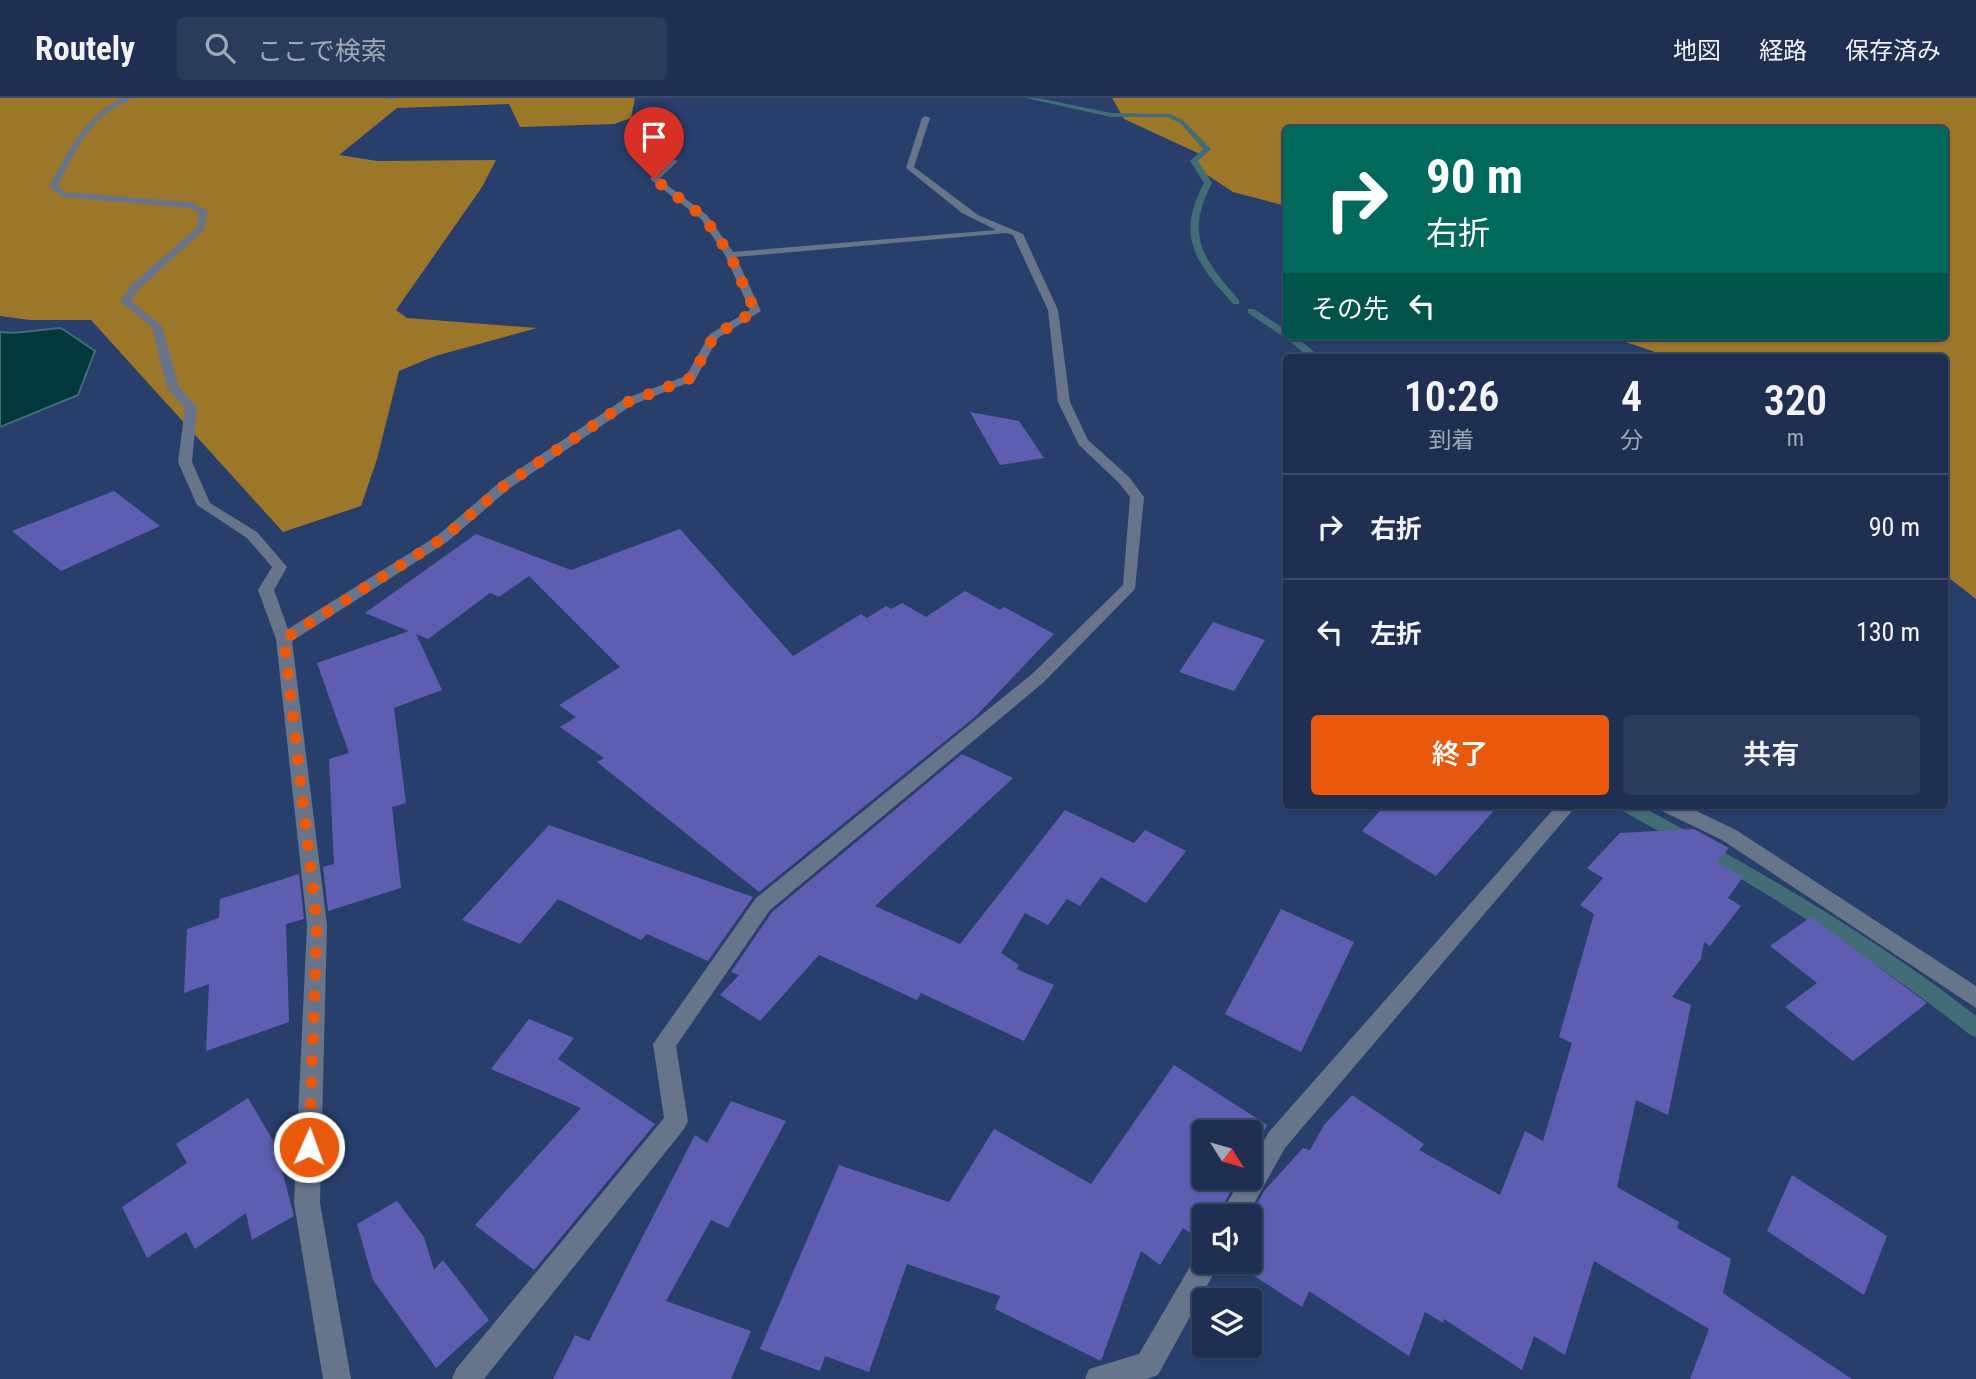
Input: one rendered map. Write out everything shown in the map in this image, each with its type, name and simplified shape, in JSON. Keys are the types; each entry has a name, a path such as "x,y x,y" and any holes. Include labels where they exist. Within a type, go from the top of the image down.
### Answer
{"street":[{"path":"128,98 106,107 90,125 75,146 53,187 63,194 191,205 204,211 201,228 134,288 125,302 157,326 173,388 191,407 185,462 204,505 252,535 280,567 266,590 284,639 317,925 307,1203 337,1379"},
{"path":"466,1379 676,1121 664,1044 763,904 1038,678 1130,586 1137,497 1124,480 1083,442 1064,402 1053,310 1020,236 989,225 965,211 910,168 926,118"},
{"path":"284,639 442,539 505,485 628,402 691,378 714,336 755,311 730,255 704,217 654,179 674,161"},
{"path":"730,255 1014,232"},
{"path":"1240,1204 1277,1140 1565,809"},
{"path":"1675,809 1728,835 1976,998"},
{"path":"1099,1379 1148,1365 1200,1274"}],"shaded area":[{"path":"0,98 635,98 631,118 614,124 520,127 509,104 397,108 339,155 377,161 496,160 482,187 396,310 407,318 537,328 435,356 399,371 377,459 361,506 283,532 91,320 30,320 0,316"},
{"path":"1112,98 1976,98 1976,599 1948,577 1948,354 1661,354 1620,340 1948,340 1948,126 1283,126 1283,205 1233,192 1195,167 1200,154 1124,119"},
{"path":"61,328 95,351 78,395 0,427 0,332"}],"building":[{"path":"970,412 1019,421 1044,458 1000,465"},
{"path":"114,491 160,526 61,571 12,531"},
{"path":"680,529 793,656 861,614 867,618 886,606 891,609 902,603 926,617 965,591 1000,610 1004,607 1054,634 976,716 759,892 597,762 604,758 560,727 576,717 559,705 620,667 529,576 499,597 490,593 428,639 416,634 442,690 394,708 406,803 392,807 401,888 328,911 323,867 334,864 329,759 349,753 317,663 409,631 365,613 476,534 571,570"},
{"path":"1213,622 1265,640 1234,691 1179,672"},
{"path":"962,754 1013,778 875,906 960,944 1065,810 1134,843 1145,830 1186,851 1146,903 1101,877 1080,906 1067,899 1048,925 1025,913 1001,953 1019,965 1016,969 1054,985 1024,1041 921,993 917,1000 819,955 760,1021 720,995 739,975 731,972 772,912"},
{"path":"1381,809 1495,809 1436,876 1362,831"},
{"path":"549,825 753,897 708,961 647,934 641,940 558,899 520,944 462,920"},
{"path":"1694,829 1729,848 1716,862 1743,877 1728,898 1741,906 1710,946 1704,942 1701,959 1672,997 1691,1005 1668,1115 1636,1100 1617,1187 1679,1222 1677,1228 1731,1259 1723,1293 1852,1379 1690,1379 1709,1329 1594,1261 1565,1355 1534,1336 1522,1370 1444,1319 1443,1323 1425,1312 1409,1356 1309,1291 1302,1307 1251,1274 1262,1274 1262,1204 1257,1204 1264,1191 1303,1148 1310,1150 1324,1125 1352,1095 1424,1144 1419,1150 1500,1195 1525,1131 1543,1141 1572,1043 1559,1037 1594,914 1580,905 1603,878 1587,868 1620,833"},
{"path":"299,874 304,919 286,924 289,1022 206,1051 209,984 184,993 187,929 219,918 220,899"},
{"path":"1281,909 1354,942 1301,1052 1225,1014"},
{"path":"1811,917 1927,1003 1853,1061 1785,1007 1817,983 1770,946"},
{"path":"529,1019 574,1038 558,1059 655,1124 534,1270 475,1225 581,1108 491,1069"},
{"path":"1174,1065 1259,1120 1192,1120 1192,1190 1231,1190 1224,1204 1192,1204 1192,1234 1183,1228 1160,1265 1141,1251 1101,1361 995,1309 1000,1296 907,1264 869,1372 825,1356 820,1371 760,1349 839,1165 949,1202 994,1129 1091,1184"},
{"path":"248,1098 275,1144 294,1216 252,1240 246,1213 195,1249 186,1232 147,1258 122,1207 187,1163 176,1144"},
{"path":"731,1101 786,1121 728,1228 711,1220 666,1301 751,1331 731,1379 553,1379 575,1335 589,1341 695,1135 707,1143"},
{"path":"1262,1122 1267,1125 1262,1135"},
{"path":"1792,1175 1887,1236 1864,1295 1767,1231"},
{"path":"397,1201 424,1237 434,1270 443,1260 489,1320 436,1368 373,1280 357,1224"}],"waterway":[{"path":"1029,98 1111,115 1168,115 1182,122 1207,149 1194,161 1208,183 1199,200 1193,234 1206,268 1236,302"},
{"path":"1251,311 1283,332"},
{"path":"1294,340 1311,354"},
{"path":"1632,809 1850,936 1976,1028"}],"route":[{"path":"309,1147 317,925 284,639 442,539 505,485 628,402 691,378 714,336 755,311 730,255 704,217 654,179"}]}
